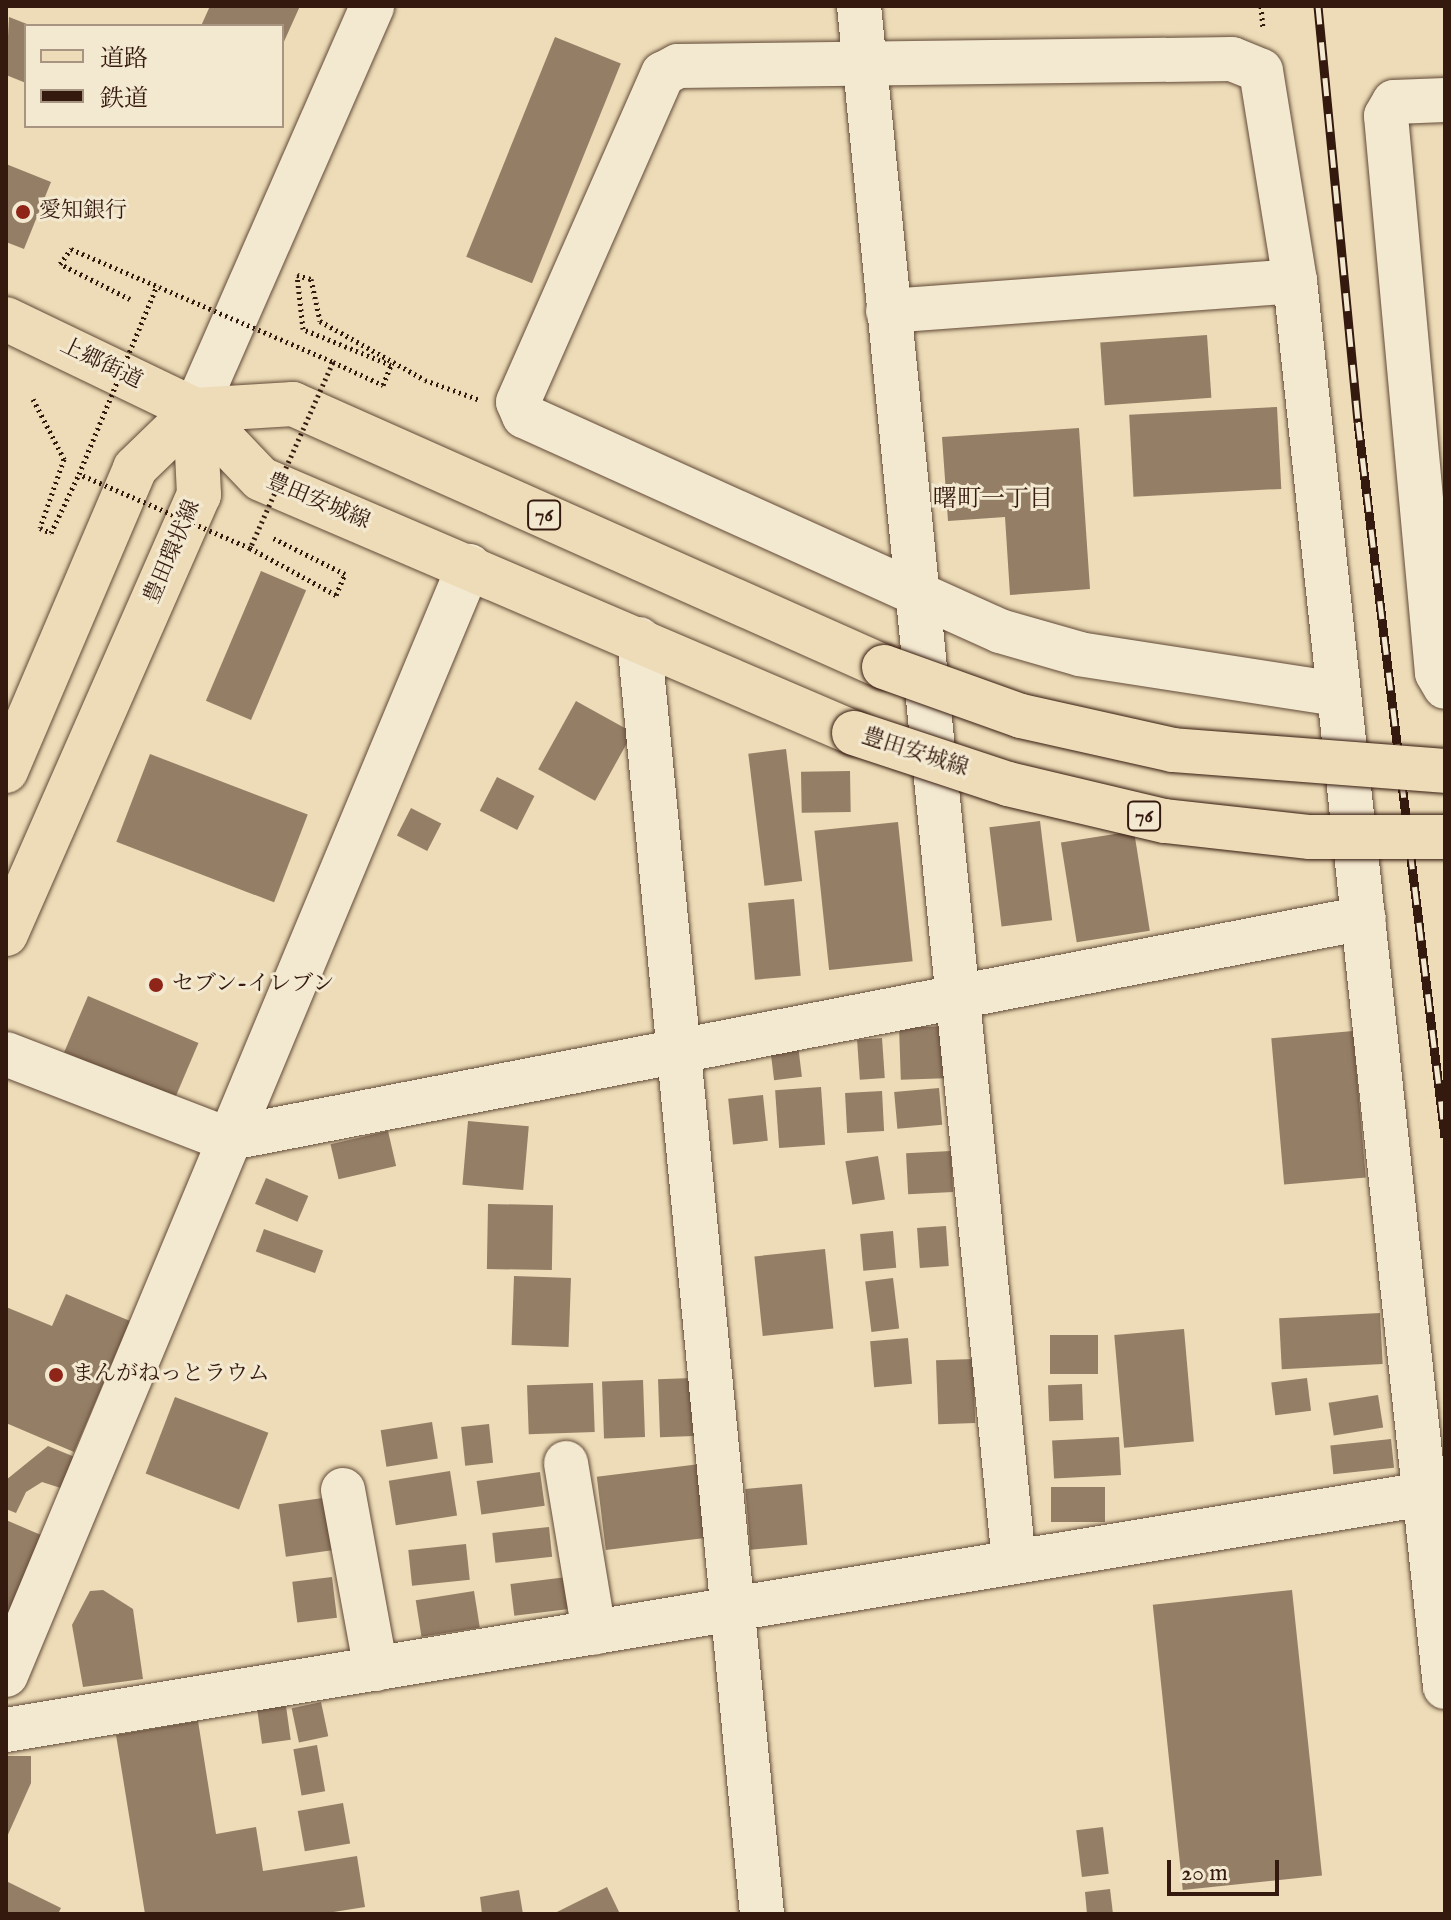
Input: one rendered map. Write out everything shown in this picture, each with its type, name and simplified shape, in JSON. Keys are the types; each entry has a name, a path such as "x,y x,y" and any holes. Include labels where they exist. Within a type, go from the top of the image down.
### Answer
{"main road":[{"name":"上郷街道","path":"6,319 195,410"},
{"name":"76","path":"195,410 293,404 884,667 1021,716 1173,750 1445,771"},
{"name":"豊田安城線","path":"195,410 261,479 854,733 1008,784 1165,821 1310,837 1445,837"},
{"path":"6,771 135,468 195,410"},
{"name":"豊田環状線","path":"6,934 199,495 195,410"}],"street":[{"path":"195,410 372,6"},
{"path":"859,6 861,66 919,595 1014,1561"},
{"path":"1337,694 1080,654 1000,631 524,416 518,402 663,74 678,66 1232,59 1261,71 1295,281 1445,1687"},
{"path":"1445,100 1394,102 1386,116 1437,673 1445,687"},
{"path":"888,311 1295,281"},
{"path":"6,1675 226,1139 469,566"},
{"path":"639,639 728,1610 762,1914"},
{"path":"6,1054 226,1139 1364,918"},
{"path":"566,1463 594,1633"},
{"path":"343,1490 376,1669"},
{"path":"6,1730 1424,1494"}],"path":[{"path":"130,299 60,264 71,249 383,385 391,365 303,329 297,275 311,279 320,321 425,380 524,416"},
{"path":"33,399 64,459 40,528 51,533 79,474 157,286"},
{"path":"250,548 333,362"},
{"path":"79,474 250,548 336,595 345,574 273,538"}],"building":[{"path":"210,6 300,6 284,42 284,24 202,24"},
{"path":"9,17 27,24 24,24 24,82 6,75"},
{"path":"555,37 621,64 532,283 466,257"},
{"name":"愛知銀行","path":"6,164 51,182 24,249 6,242"},
{"path":"1207,335 1211,398 1105,405 1100,342"},
{"path":"1277,407 1281,489 1133,497 1129,415"},
{"path":"1079,428 1090,589 1010,595 1005,517 948,521 942,437"},
{"path":"261,571 306,590 251,720 206,701"},
{"path":"576,701 633,733 595,801 538,769"},
{"path":"786,749 802,881 764,886 748,754"},
{"path":"150,754 308,815 274,902 116,842"},
{"path":"850,771 851,812 802,813 801,772"},
{"path":"497,777 534,796 517,830 480,811"},
{"path":"411,808 441,823 427,851 397,836"},
{"path":"1040,821 1052,920 1002,926 989,827"},
{"path":"898,822 913,961 829,970 814,831"},
{"path":"1134,831 1150,931 1077,942 1061,843"},
{"path":"794,899 801,976 755,980 748,903"},
{"path":"88,996 198,1043 175,1099 64,1052"},
{"path":"950,1026 952,1078 901,1080 899,1028"},
{"path":"1353,1031 1366,1177 1284,1185 1271,1038"},
{"path":"882,1038 885,1078 860,1080 857,1040"},
{"path":"798,1045 802,1077 774,1080 770,1048"},
{"path":"821,1087 825,1145 779,1148 775,1090"},
{"path":"939,1088 942,1125 897,1129 894,1092"},
{"path":"882,1091 884,1131 847,1133 845,1093"},
{"path":"763,1095 768,1141 733,1144 728,1099"},
{"path":"468,1121 529,1126 523,1190 462,1185"},
{"path":"388,1131 396,1166 339,1179 331,1144"},
{"path":"951,1151 953,1192 908,1194 906,1153"},
{"path":"878,1156 885,1199 852,1205 845,1161"},
{"path":"266,1178 308,1196 297,1222 255,1204"},
{"path":"488,1204 553,1205 552,1270 487,1269"},
{"path":"946,1226 949,1266 920,1268 917,1228"},
{"path":"264,1229 323,1251 315,1273 256,1252"},
{"path":"893,1231 896,1268 863,1271 860,1234"},
{"path":"825,1249 833,1329 763,1336 754,1256"},
{"path":"514,1276 571,1278 569,1347 512,1345"},
{"path":"893,1278 899,1329 871,1332 865,1281"},
{"name":"まんがねっとラウム","path":"66,1294 130,1321 74,1452 6,1423 6,1307 52,1326"},
{"path":"1380,1313 1383,1364 1282,1369 1279,1318"},
{"path":"1184,1329 1194,1442 1124,1448 1114,1335"},
{"path":"1050,1335 1098,1335 1098,1374 1050,1374"},
{"path":"908,1338 912,1384 874,1387 870,1341"},
{"path":"973,1359 975,1423 938,1424 936,1360"},
{"path":"692,1378 694,1436 660,1437 658,1379"},
{"path":"1307,1378 1311,1411 1275,1415 1271,1382"},
{"path":"643,1380 645,1437 604,1438 602,1381"},
{"path":"593,1383 595,1432 529,1434 527,1385"},
{"path":"1082,1384 1083,1420 1049,1421 1048,1385"},
{"path":"1378,1395 1383,1428 1334,1435 1329,1403"},
{"path":"175,1397 268,1433 239,1509 146,1474"},
{"path":"432,1422 438,1459 386,1467 381,1430"},
{"path":"489,1424 493,1463 465,1466 461,1427"},
{"path":"1119,1437 1121,1475 1054,1478 1052,1441"},
{"path":"1391,1439 1394,1468 1333,1474 1330,1445"},
{"path":"48,1446 82,1460 70,1491 42,1482 26,1492 16,1513 6,1509 6,1480"},
{"path":"700,1464 709,1537 606,1550 597,1477"},
{"path":"450,1471 457,1515 396,1525 389,1481"},
{"path":"540,1472 545,1506 481,1515 477,1481"},
{"path":"802,1484 807,1545 751,1550 745,1489"},
{"path":"1051,1487 1105,1487 1105,1522 1051,1522"},
{"path":"330,1497 337,1549 286,1557 279,1504"},
{"path":"6,1520 41,1535 6,1619"},
{"path":"549,1527 552,1557 495,1563 492,1533"},
{"path":"466,1544 470,1580 412,1586 408,1550"},
{"path":"332,1577 337,1618 297,1623 292,1582"},
{"path":"567,1577 571,1609 514,1616 510,1584"},
{"path":"103,1590 133,1609 143,1679 83,1687 72,1625 90,1591"},
{"path":"1292,1590 1322,1875 1183,1890 1153,1605"},
{"path":"474,1591 480,1628 422,1637 416,1600"},
{"path":"321,1702 328,1736 299,1742 292,1708"},
{"path":"286,1706 291,1740 262,1744 257,1710"},
{"path":"198,1721 216,1834 256,1827 263,1871 357,1856 365,1907 321,1914 145,1914 116,1735"},
{"path":"317,1745 325,1791 302,1795 293,1749"},
{"path":"6,1756 31,1756 31,1783 6,1839"},
{"path":"343,1803 350,1843 305,1851 298,1811"},
{"path":"1103,1827 1109,1874 1082,1877 1076,1830"},
{"path":"6,1881 61,1908 58,1914 6,1914"},
{"path":"607,1887 620,1914 553,1914"},
{"path":"1110,1889 1113,1914 1087,1914 1085,1892"},
{"path":"519,1890 523,1914 482,1914 480,1897"}],"railway":[{"path":"1318,6 1358,422 1445,1137"}],"place":[{"name":"愛知銀行","path":"23,212"},
{"name":"セブン-イレブン","path":"156,985"},
{"name":"まんがねっとラウム","path":"56,1375"}],"district":[{"name":"曙町一丁目","path":"993,500"}]}
